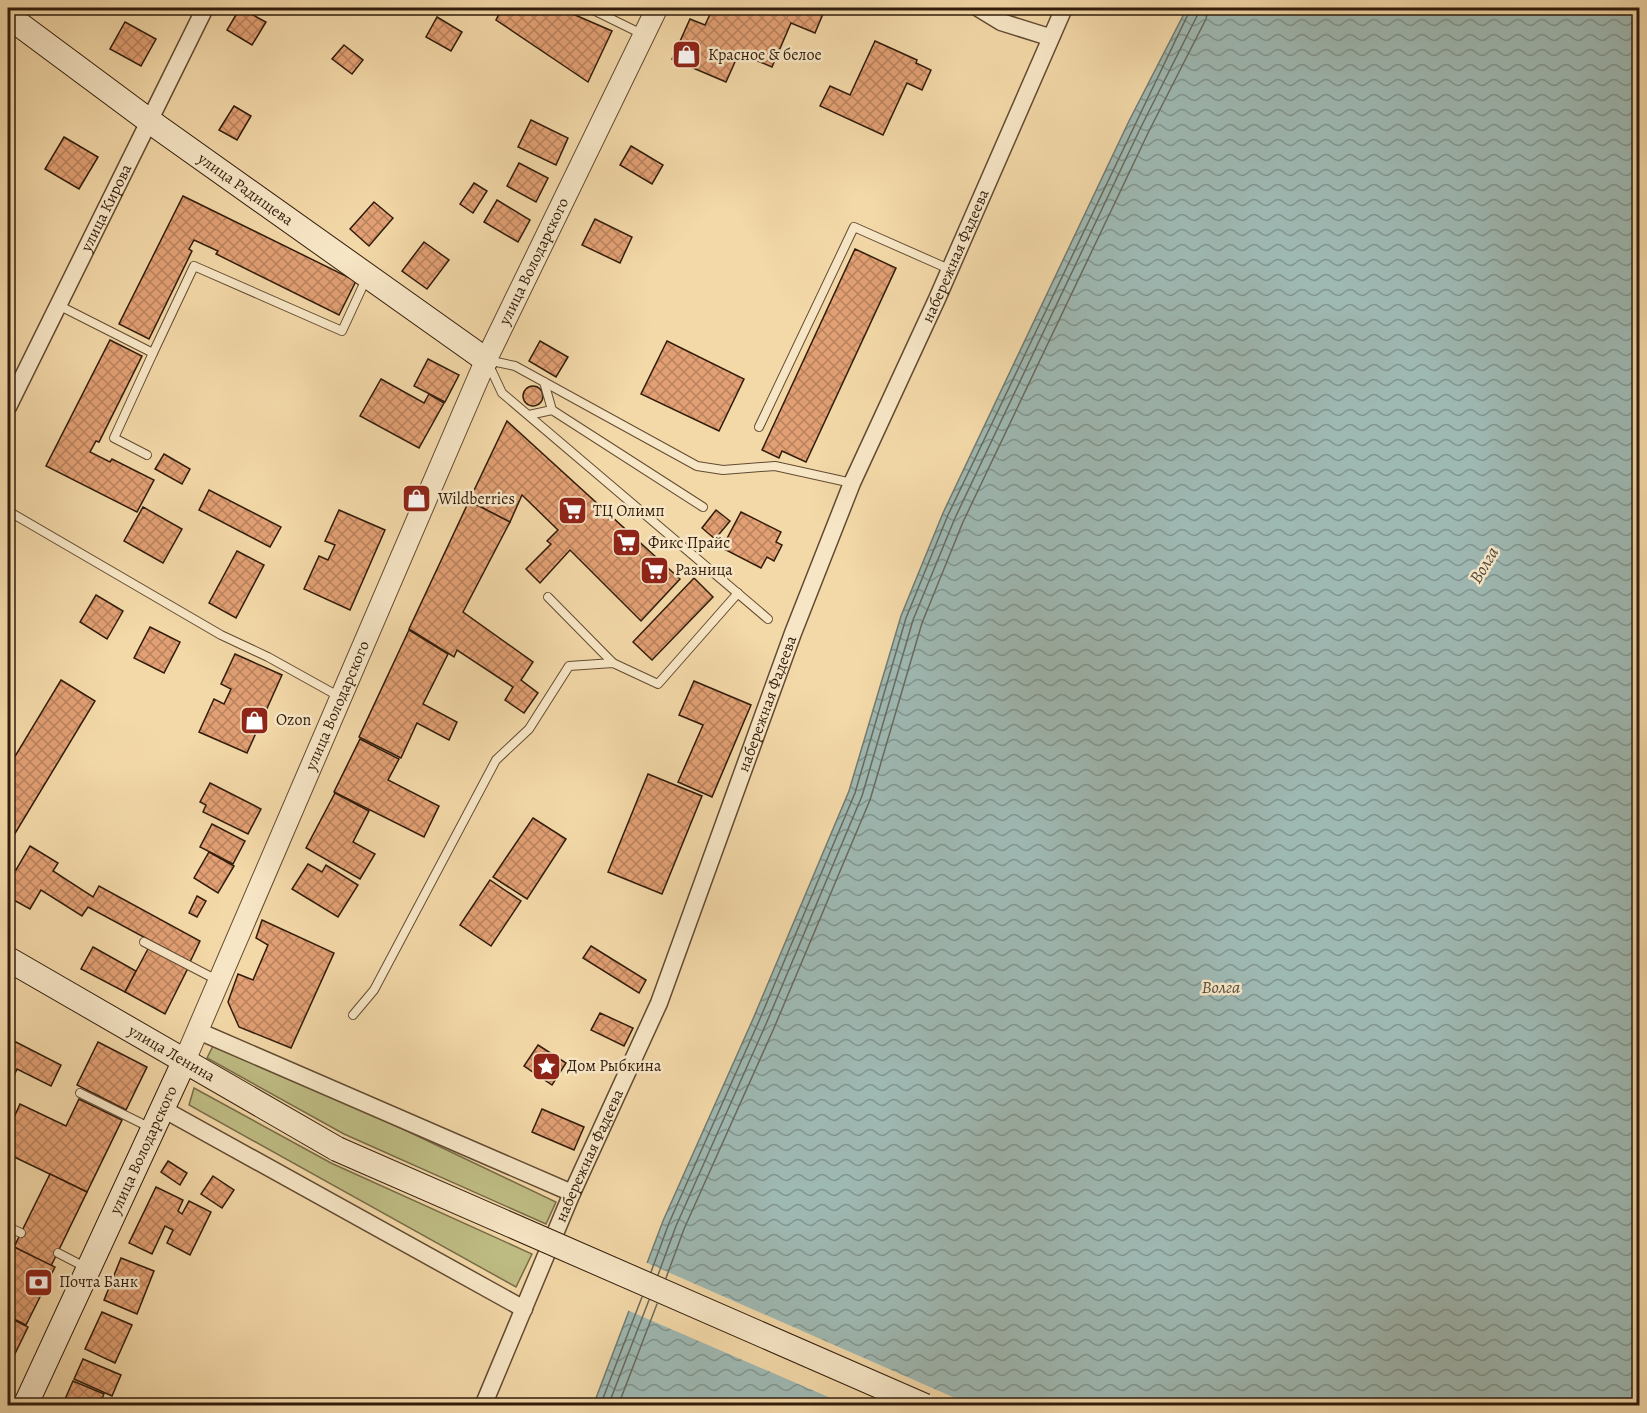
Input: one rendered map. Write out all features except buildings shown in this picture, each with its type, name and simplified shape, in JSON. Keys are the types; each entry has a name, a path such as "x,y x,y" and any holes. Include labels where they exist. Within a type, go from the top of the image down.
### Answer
{"main road":[{"name":"улица Радищева","path":"8,16 148,120 486,360"},
{"name":"улица Ленина","path":"8,959 337,1149 925,1406"},
{"name":"улица Володарского","path":"25,1406 184,1062"}],"street":[{"name":"улица Кирова","path":"8,407 205,8"},
{"name":"улица Володарского","path":"184,1062 217,980 486,360 657,8"},
{"path":"978,8 1000,22 1049,37"},
{"name":"набережная Фадеева","path":"483,1406 572,1193 659,1003 789,645 852,483 949,269 1049,37 1064,8"},
{"path":"196,1030 572,1193"},
{"path":"158,1119 524,1309"}],"lane":[{"path":"589,8 644,35"},
{"path":"759,428 854,227 949,269"},
{"path":"147,455 114,438 194,266 342,331 368,276"},
{"path":"58,305 153,353"},
{"path":"486,360 514,366 697,466 723,470 775,466 852,483"},
{"path":"486,360 502,393 768,619"},
{"path":"544,382 552,410 703,507"},
{"path":"529,415 552,410"},
{"path":"8,511 221,635 268,657 340,697"},
{"path":"548,597 613,663 658,684 738,593"},
{"path":"353,1015 374,990 496,760 529,729 569,666 613,663"},
{"path":"144,942 217,980"},
{"path":"80,1093 158,1119"},
{"path":"8,1227 21,1233"},
{"path":"57,1253 88,1269"}],"shaded area":[{"path":"216,1040 556,1202 546,1224 344,1134 207,1058"},
{"path":"194,1088 331,1163 532,1254 516,1287 189,1105"}],"water":[{"name":"Волга","path":"1187,8 1639,8 1639,1405 593,1406 663,1221 753,1019 849,791 901,616 943,513 1129,121"}],"pier":[{"path":"645,1262 971,1405 847,1405 627,1310"}],"place":[{"name":"Красное & белое","path":"687,55"},
{"name":"Wildberries","path":"417,499"},
{"name":"ТЦ Олимп","path":"572,511"},
{"name":"Фикс Прайс","path":"627,543"},
{"name":"Разница","path":"654,570"},
{"name":"Ozon","path":"255,720"},
{"name":"Дом Рыбкина","path":"546,1066"},
{"name":"Почта Банк","path":"38,1282"}]}
